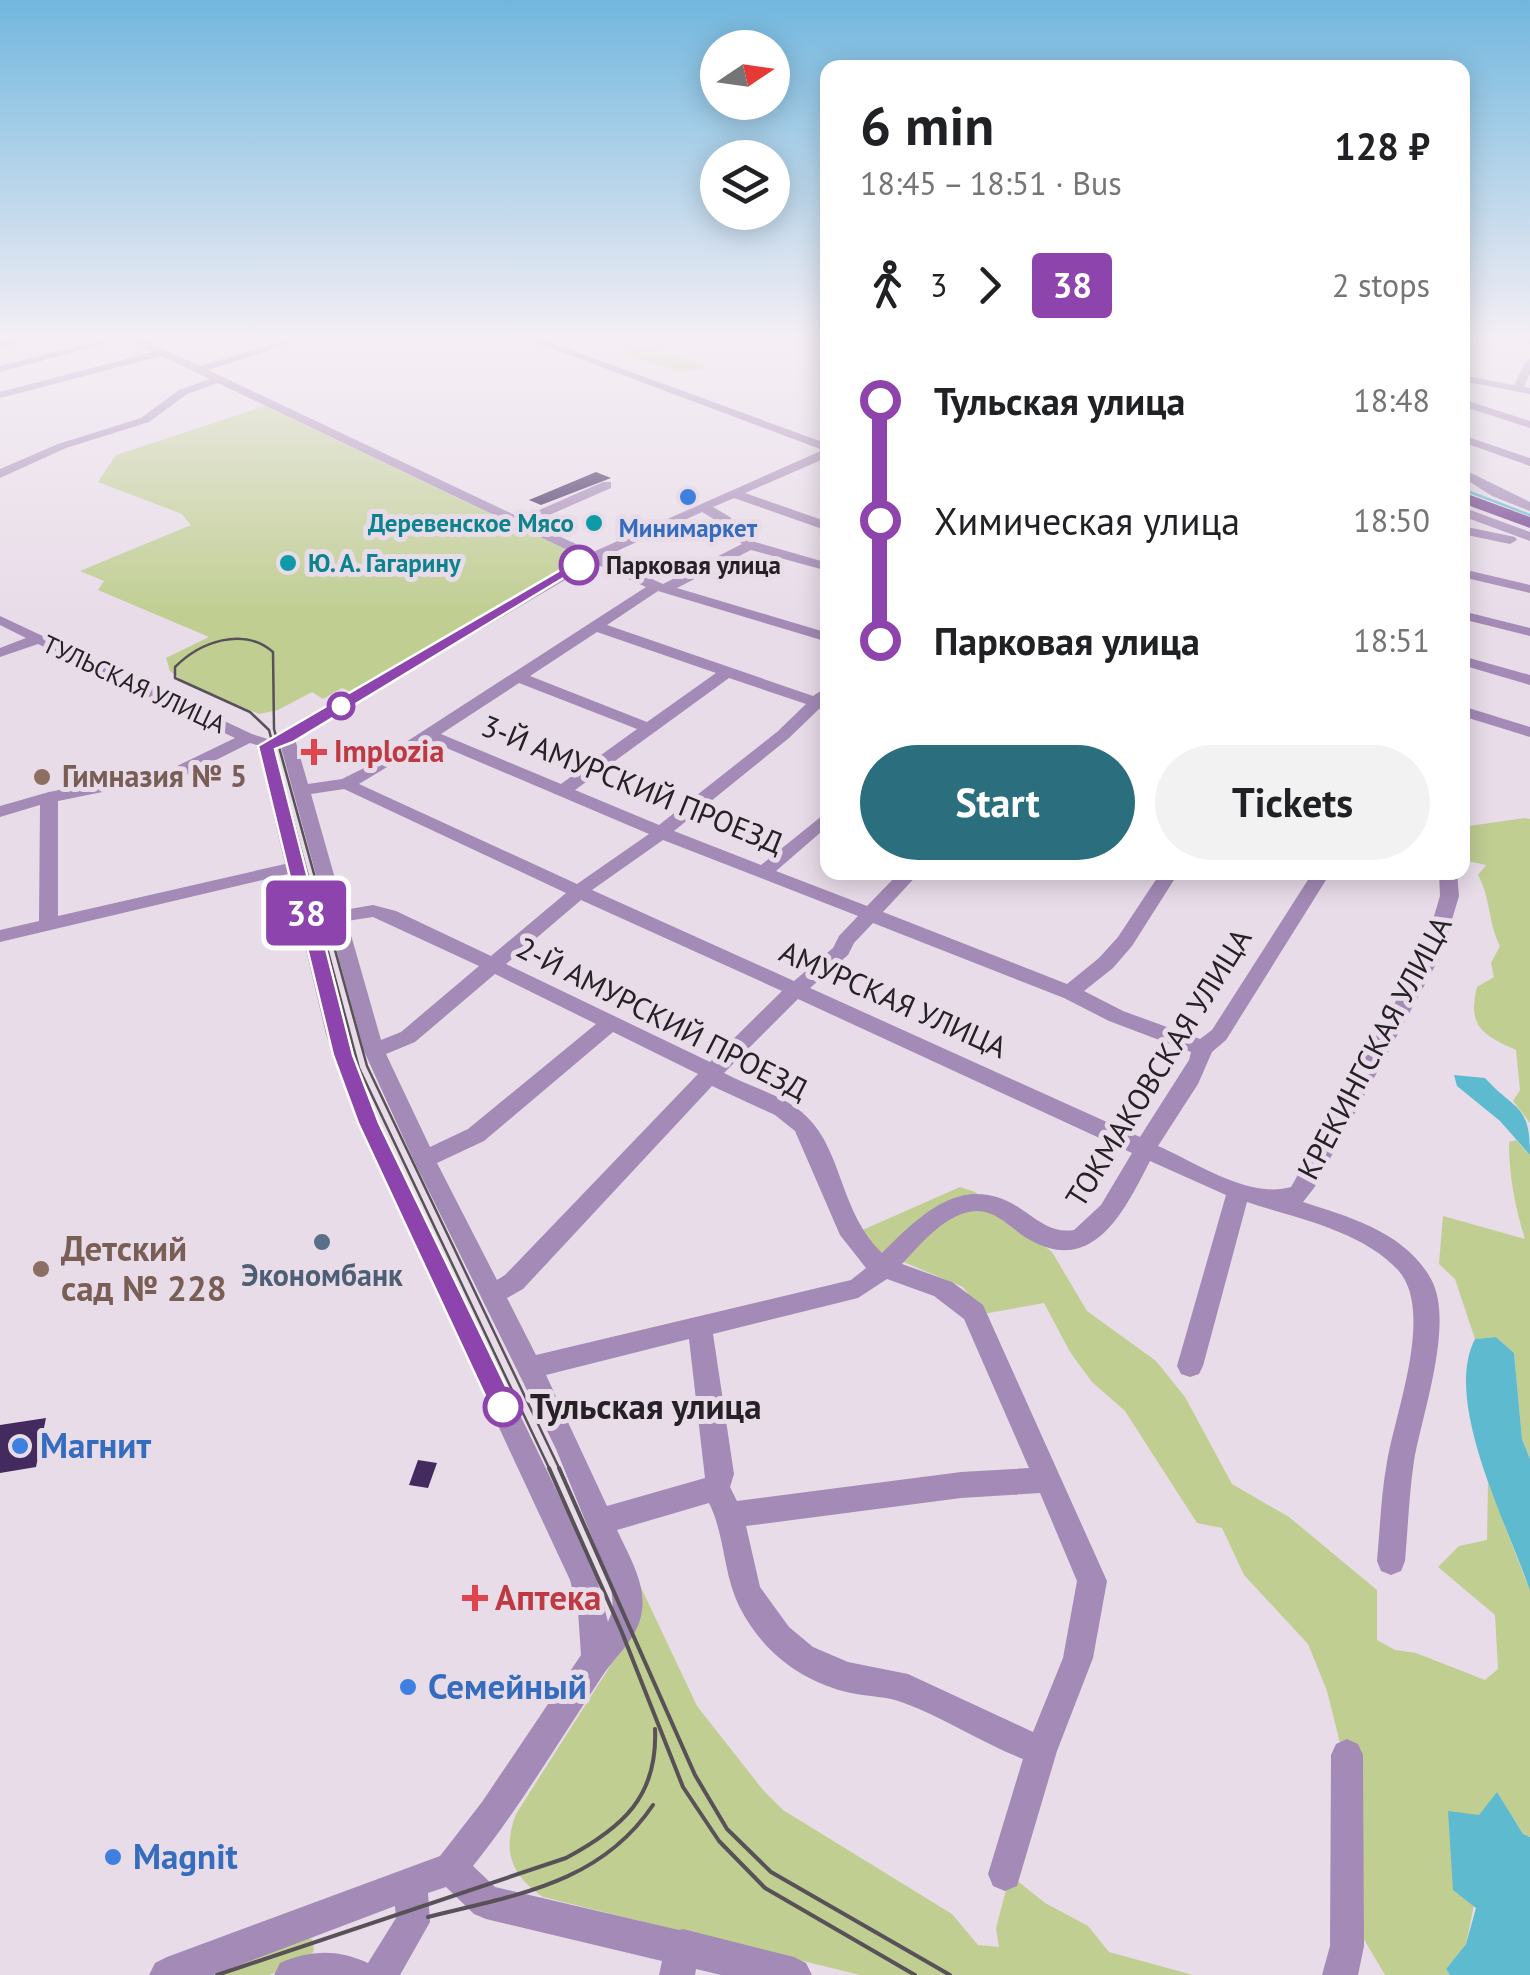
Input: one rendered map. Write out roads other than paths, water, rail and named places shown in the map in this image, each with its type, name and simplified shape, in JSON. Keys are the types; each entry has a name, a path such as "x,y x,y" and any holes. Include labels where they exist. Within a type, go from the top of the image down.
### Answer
{"main road":[{"path":"1470,499 1530,522"}],"street":[{"path":"0,474 62,446 113,430"},
{"path":"323,430 663,587 820,636"},
{"path":"775,430 820,447"},
{"path":"1470,441 1530,462"},
{"path":"0,812 180,770 267,741 592,557 820,454"},
{"path":"1471,477 1530,507"},
{"path":"519,523 607,485"},
{"path":"735,494 820,524"},
{"path":"703,507 725,520 750,545 820,565"},
{"path":"1470,514 1530,539"},
{"path":"1470,531 1530,539"},
{"path":"301,790 346,784 663,587 750,545"},
{"path":"1470,575 1530,589"},
{"path":"1470,616 1530,632"},
{"name":"ТУЛЬСКАЯ УЛИЦА","path":"0,620 267,741"},
{"path":"598,627 820,699"},
{"path":"0,653 39,638"},
{"path":"1470,662 1530,680"},
{"path":"565,789 727,672"},
{"path":"520,677 648,728"},
{"path":"374,1051 408,1037 578,892 784,735 820,703"},
{"path":"1470,713 1530,732"},
{"name":"3-Й АМУРСКИЙ ПРОЕЗД","path":"428,734 660,832 765,870 1071,993 1116,1016 1203,1048"},
{"path":"167,1975 451,1868 494,1814 596,1659 620,1630 628,1609 626,1584 602,1521 374,1051 301,790 267,741"},
{"path":"267,741 336,1034 351,1078 368,1123 584,1578 592,1611 596,1659"},
{"name":"АМУРСКАЯ УЛИЦА","path":"346,784 1238,1192 1355,1231 1390,1248 1412,1269 1424,1290 1425,1312 1414,1402 1400,1461 1391,1561"},
{"path":"48,924 50,798"},
{"path":"765,870 820,823"},
{"path":"0,936 295,867"},
{"path":"492,1294 514,1282 628,1157 713,1075 769,1013 841,951 846,940 904,880"},
{"path":"1071,993 1106,963 1142,920 1165,880"},
{"name":"ТОКМАКОВСКАЯ УЛИЦА","path":"528,1368 858,1288 885,1268 937,1217 961,1204 983,1200 998,1204 1051,1240 1079,1239 1094,1230 1200,1059 1203,1048 1218,1035 1313,880"},
{"name":"КРЕКИНГСКАЯ УЛИЦА","path":"1270,1202 1298,1194 1329,1146 1354,1092 1440,936 1450,904 1448,880"},
{"name":"2-Й АМУРСКИЙ ПРОЕЗД","path":"337,917 373,911 389,915 803,1122 857,1247 885,1268"},
{"path":"424,1159 476,1135 609,1024"},
{"path":"1190,1366 1238,1192"},
{"path":"885,1268 956,1293 974,1312 1092,1581 1078,1658 1041,1750 1005,1874"},
{"path":"698,1328 720,1474 716,1488 732,1515 750,1598 770,1628 815,1668 848,1678 902,1686 1010,1740 1041,1750"},
{"path":"732,1515 961,1486 1046,1480"},
{"path":"602,1521 716,1488"},
{"path":"1340,1975 1347,1946 1347,1755"},
{"path":"451,1868 486,1902 680,1961 794,1975"},
{"path":"380,1975 413,1922 411,1884"},
{"path":"292,1975 308,1969 344,1970 355,1975"}],"water":[{"path":"1454,1075 1485,1078 1519,1109 1527,1126 1530,1155 1500,1121 1457,1086"},
{"path":"1496,1337 1514,1353 1522,1439 1530,1459 1530,1591 1482,1465 1467,1396 1467,1365 1475,1339"},
{"path":"1497,1792 1523,1834 1530,1837 1530,1975 1450,1975 1446,1969 1466,1944 1476,1908 1453,1890 1448,1811 1479,1815"}],"waterway":[{"path":"1470,492 1530,515"}],"tram line":[{"path":"550,1470 359,1068 269,730 250,712 175,678 175,667 209,644 249,640 273,652 274,729 367,1066 560,1470"},
{"path":"549,1468 621,1630 683,1787 719,1841 765,1888 915,1975"},
{"path":"559,1468 695,1775 727,1829 771,1872 950,1975"},
{"path":"217,1975 566,1858 586,1847 620,1822 643,1792 650,1774 655,1729"},
{"path":"428,1917 523,1893 581,1869 632,1832 653,1805"}],"place":[{"name":"Минимаркет","path":"688,497"},
{"name":"Деревенское Мясо","path":"594,523"},
{"name":"Ю. А. Гагарину","path":"288,563"},
{"name":"Парковая улица","path":"579,565"},
{"name":"Implozia","path":"314,752"},
{"name":"Гимназия № 5","path":"42,777"},
{"name":"Экономбанк","path":"322,1242"},
{"name":"Детский сад № 228","path":"41,1269"},
{"name":"Тульская улица","path":"503,1407"},
{"name":"Магнит","path":"20,1446"},
{"name":"Аптека","path":"475,1598"},
{"name":"Семейный","path":"408,1687"},
{"name":"Magnit","path":"113,1857"}]}
